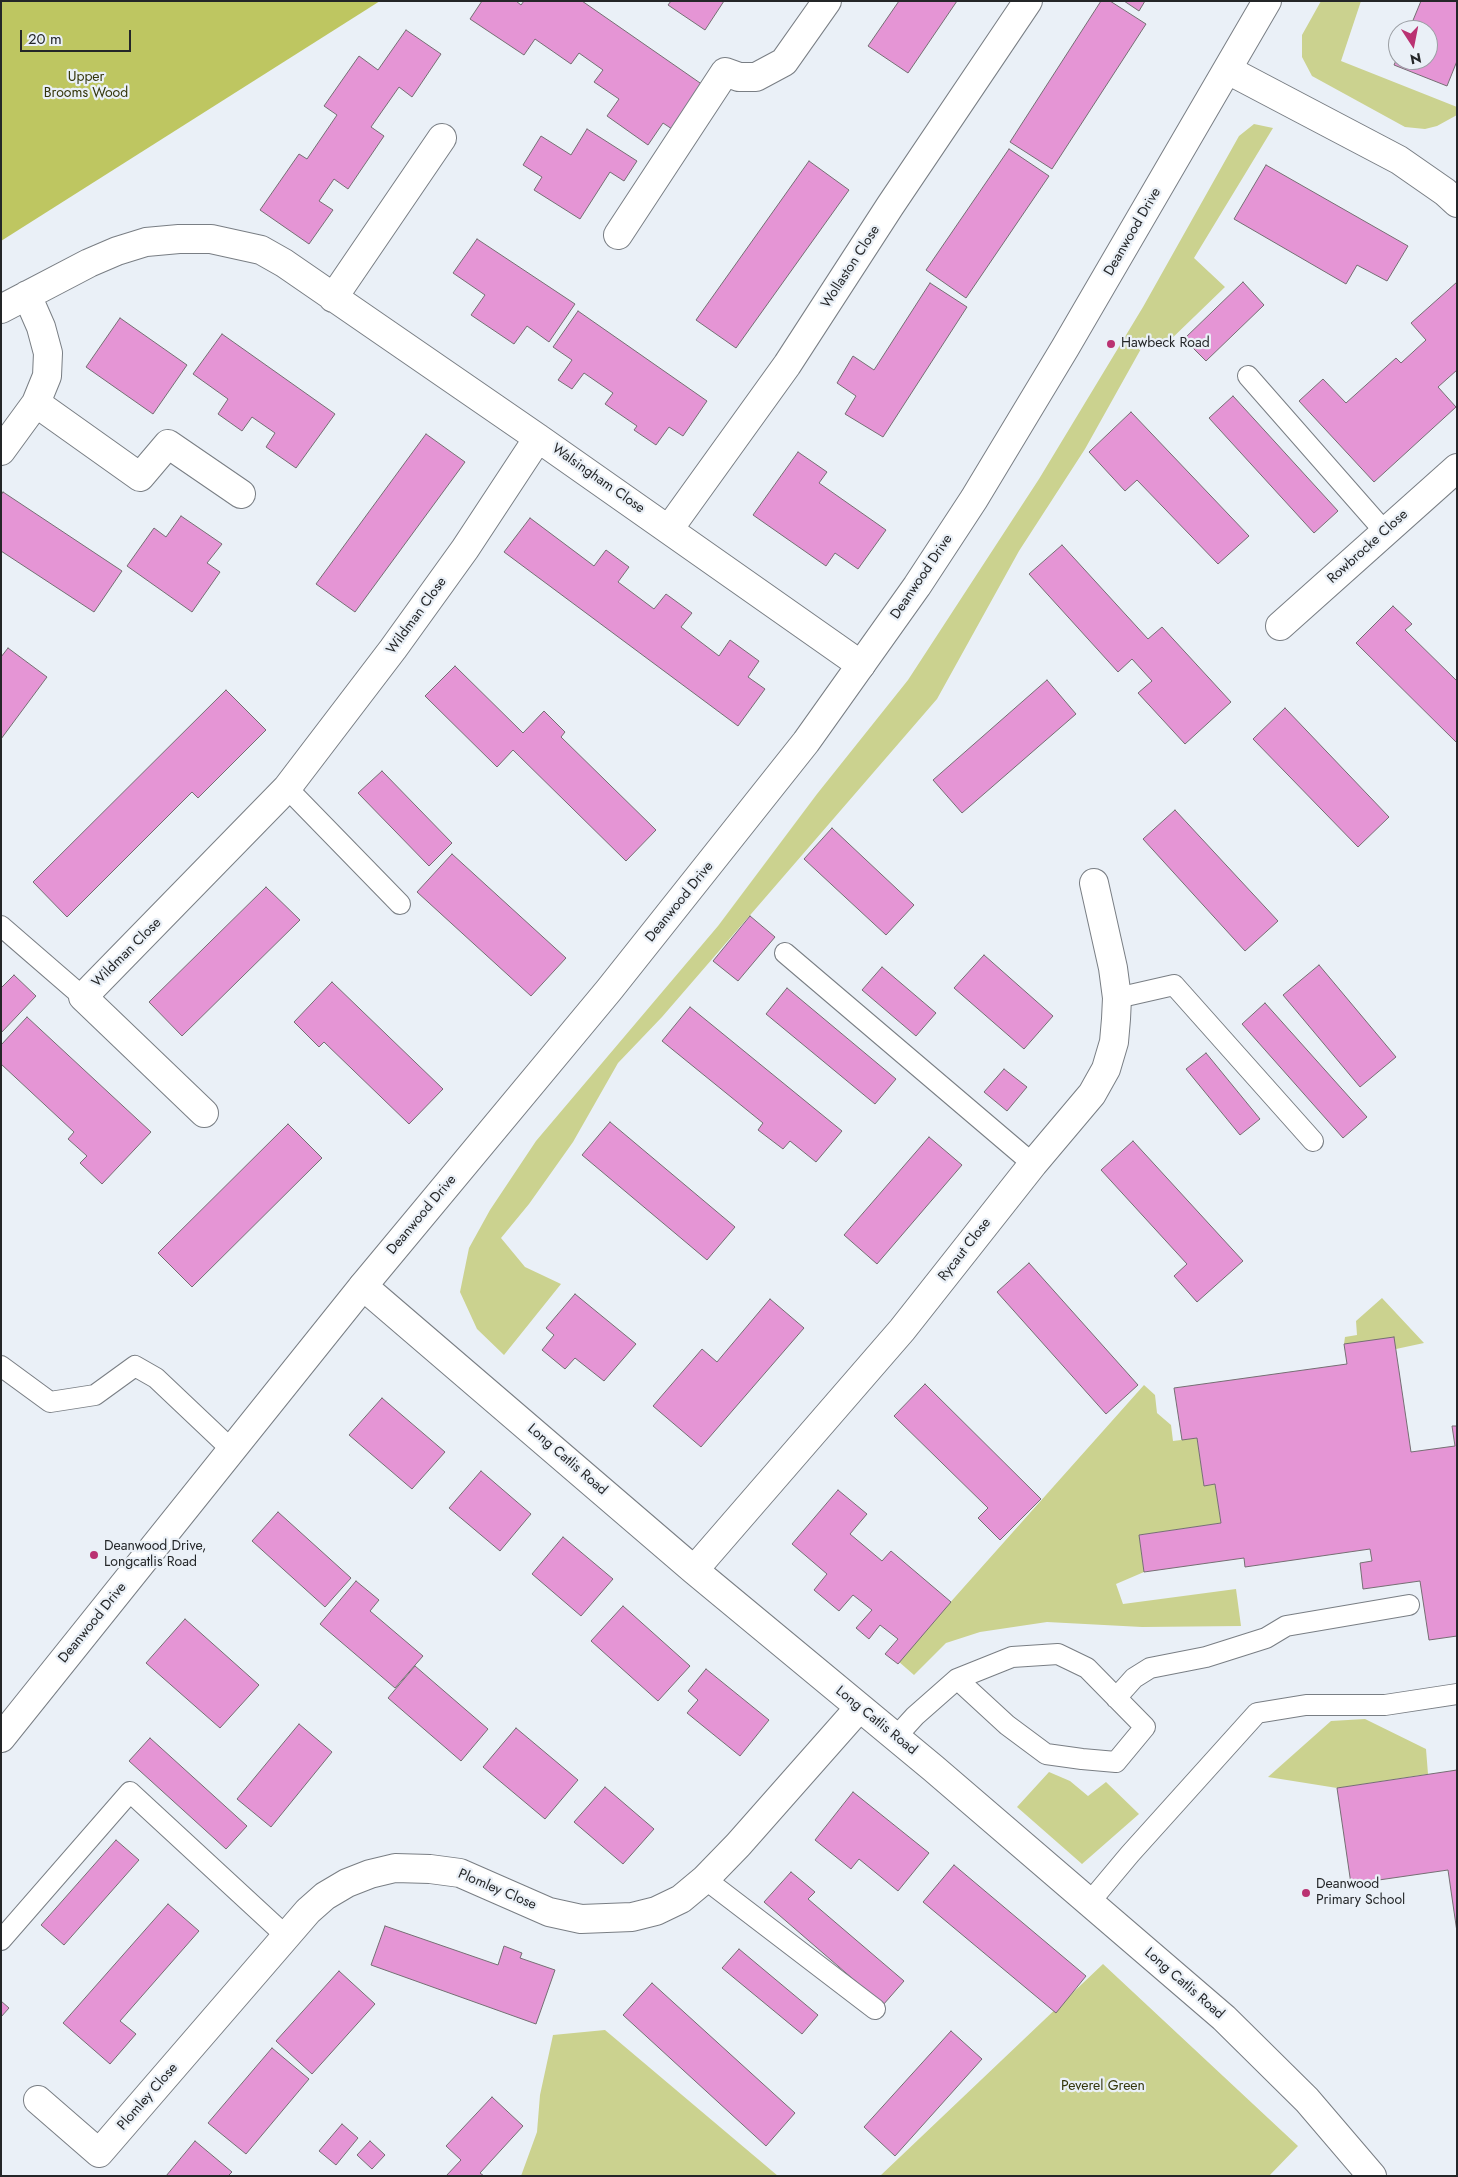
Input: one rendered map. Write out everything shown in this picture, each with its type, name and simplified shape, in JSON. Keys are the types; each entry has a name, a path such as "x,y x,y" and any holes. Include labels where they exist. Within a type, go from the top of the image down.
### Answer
{"street":[{"path":"618,235 725,72 739,77 756,77 784,62 827,1"},
{"name":"Wollaston Close","path":"670,529 787,365 890,206 1028,1"},
{"name":"Deanwood Drive","path":"1,1738 231,1449 363,1286 603,997 710,865 806,742 917,586 974,499 1065,348 1267,1"},
{"path":"1228,70 1453,190"},
{"path":"333,298 442,138"},
{"name":"Walsingham Close","path":"1,309 117,250 146,242 211,239 261,250 284,263 670,529 861,665"},
{"path":"1,450 36,403 47,376 48,353 42,328 26,295"},
{"path":"36,403 140,477 168,444 241,494"},
{"name":"Wildman Close","path":"204,1113 84,997 287,788 442,580 538,438"},
{"name":"Rowbrocke Close","path":"1280,626 1457,468"},
{"name":"Rycaut Close","path":"694,1570 902,1330 1033,1164 1092,1094 1106,1069 1114,1042 1117,998 1113,968 1094,884"},
{"name":"Long Catlis Road","path":"363,1286 694,1570 933,1768 1224,2018 1306,2100 1372,2176"},
{"name":"Plomley Close","path":"38,2100 99,2153 308,1911 325,1896 346,1883 370,1874 395,1868 430,1868 460,1873 549,1912 581,1919 632,1917 656,1911 680,1899 705,1878 859,1708"}],"lane":[{"path":"1248,376 1385,532"},
{"path":"287,788 400,904"},
{"path":"1,926 84,997"},
{"path":"785,953 1033,1164"},
{"path":"1117,998 1174,985 1313,1141"},
{"path":"1,1366 50,1402 96,1395 135,1366 156,1378 231,1449"},
{"path":"1116,1698 1134,1678 1150,1668 1206,1658 1266,1638 1286,1626 1409,1605"},
{"path":"896,1738 915,1716 957,1679 1012,1657 1058,1654 1087,1668 1146,1727 1116,1762 1046,1754 1007,1725 957,1679"},
{"path":"1089,1903 1130,1854 1257,1714 1306,1705 1385,1705 1457,1694"},
{"path":"1,1940 130,1792 286,1936"},
{"path":"705,1878 875,2009"}],"green space":[{"name":"Upper Brooms Wood","path":"1,1 380,1 1,241"},
{"path":"1321,1 1361,1 1341,61 1457,107 1457,115 1437,126 1425,129 1405,127 1312,76 1302,57 1302,35"},
{"path":"1254,124 1273,128 1194,258 1225,287 1165,345 1142,347 1085,449 1019,551 937,699 662,1017 618,1063 573,1142 529,1204 501,1238 525,1267 561,1284 504,1355 477,1329 460,1292 469,1248 490,1210 536,1141 718,926 817,794 908,680 1039,479 1143,307 1239,136"},
{"path":"1382,1298 1424,1343 1396,1349 1344,1344 1345,1337 1357,1335 1356,1321"},
{"path":"1144,1385 1155,1395 1157,1413 1171,1425 1173,1441 1197,1438 1204,1485 1215,1484 1221,1523 1139,1535 1144,1572 1116,1584 1123,1604 1236,1589 1241,1626 1142,1627 1047,1622 980,1632 946,1643 914,1675 898,1661"},
{"path":"1365,1719 1426,1749 1428,1774 1337,1788 1268,1777 1331,1721"},
{"path":"1049,1772 1070,1781 1088,1796 1106,1782 1139,1814 1082,1864 1017,1807"},
{"name":"Peverel Green","path":"1103,1964 1298,2146 1269,2176 880,2176"},
{"path":"605,2030 778,2176 521,2176 537,2132 540,2095 553,2035"}],"building":[{"path":"482,1 516,1 521,5 524,1 582,1 703,85 672,129 663,123 648,145 607,116 619,99 594,82 603,70 579,53 571,64 535,39 524,55 470,19"},
{"path":"671,1 724,1 705,30 668,5"},
{"path":"899,1 957,1 908,73 868,46"},
{"path":"1101,1 1110,1 1146,24 1052,169 1010,142"},
{"path":"1124,1 1145,1 1139,11"},
{"path":"1421,1 1457,1 1457,61 1447,86 1407,70 1438,70 1438,20 1413,20"},
{"path":"406,30 441,54 412,97 399,87 371,127 384,136 348,189 334,179 319,201 333,210 309,244 260,210 299,154 307,159 337,115 324,106 359,56 378,70"},
{"path":"587,129 637,161 624,181 610,172 580,219 534,190 542,177 523,165 541,136 571,155"},
{"path":"1009,149 1049,176 966,298 926,270"},
{"path":"809,161 849,190 736,348 696,320"},
{"path":"1266,165 1408,246 1387,281 1357,265 1346,284 1234,219"},
{"path":"477,239 575,304 549,342 527,326 514,344 471,315 485,295 453,273"},
{"path":"1243,282 1264,305 1206,361 1184,339"},
{"path":"1457,282 1457,370 1438,387 1456,407 1374,482 1299,401 1323,379 1346,403 1396,358 1401,363 1426,340 1411,323"},
{"path":"930,283 967,307 883,437 845,414 856,396 837,383 853,356 874,370"},
{"path":"578,311 707,401 683,436 669,427 656,445 634,430 637,426 605,404 613,393 584,373 572,389 558,380 572,360 553,347"},
{"path":"120,318 187,365 153,414 86,367"},
{"path":"222,334 335,414 296,468 266,447 275,433 252,417 242,431 218,414 228,399 193,374"},
{"path":"1233,396 1338,511 1314,533 1209,418"},
{"path":"1131,412 1249,536 1218,564 1137,480 1125,491 1089,452"},
{"path":"426,434 465,462 355,612 316,584"},
{"path":"798,452 827,472 819,483 886,530 858,569 835,553 826,566 753,515"},
{"path":"3,492 122,571 94,612 1,551 1,495"},
{"path":"181,516 222,544 207,563 220,572 192,612 127,566 154,528 166,537"},
{"path":"530,518 594,566 606,550 629,567 618,582 654,609 666,594 692,613 681,627 719,656 730,640 759,661 748,677 765,689 738,726 504,552"},
{"path":"1062,545 1148,639 1162,627 1231,702 1185,744 1138,693 1152,681 1132,659 1118,672 1029,574"},
{"path":"1393,606 1412,624 1405,630 1457,681 1457,743 1356,643"},
{"path":"8,648 47,677 1,739 1,657"},
{"path":"455,666 523,733 544,711 565,732 561,737 656,830 626,861 513,750 497,767 425,696"},
{"path":"1047,680 1076,714 962,813 933,780"},
{"path":"226,690 266,730 198,798 192,792 67,917 33,882"},
{"path":"1285,708 1389,817 1358,847 1253,739"},
{"path":"382,771 452,843 429,866 358,793"},
{"path":"1175,810 1278,921 1245,951 1143,839"},
{"path":"832,828 914,905 886,935 804,859"},
{"path":"452,854 566,958 531,996 417,892"},
{"path":"266,887 300,920 182,1036 149,1002"},
{"path":"750,916 775,937 738,981 713,961"},
{"path":"984,955 1053,1016 1024,1049 954,988"},
{"path":"1319,965 1396,1057 1360,1087 1283,995"},
{"path":"882,967 936,1013 916,1036 862,990"},
{"path":"14,975 36,996 1,1033 1,988"},
{"path":"332,982 443,1089 409,1124 324,1042 319,1047 294,1022"},
{"path":"787,988 896,1079 875,1104 766,1014"},
{"path":"1265,1003 1367,1117 1343,1138 1242,1024"},
{"path":"690,1007 842,1131 816,1162 790,1141 783,1149 758,1130 763,1123 662,1041"},
{"path":"27,1017 151,1132 102,1184 80,1163 87,1156 68,1139 74,1132 1,1064 1,1045"},
{"path":"1206,1053 1260,1119 1240,1135 1186,1069"},
{"path":"1004,1069 1027,1087 1007,1111 984,1092"},
{"path":"610,1122 735,1227 707,1260 582,1155"},
{"path":"288,1124 322,1158 192,1287 158,1253"},
{"path":"929,1137 962,1165 877,1264 844,1235"},
{"path":"1133,1141 1243,1261 1197,1302 1174,1276 1187,1264 1101,1170"},
{"path":"1029,1263 1138,1385 1106,1414 997,1292"},
{"path":"575,1294 636,1344 604,1381 575,1358 565,1369 542,1350 554,1335 546,1328"},
{"path":"770,1299 804,1328 701,1447 653,1406 702,1349 717,1362"},
{"path":"1394,1337 1411,1452 1455,1446 1452,1426 1457,1426 1457,1636 1429,1640 1420,1581 1363,1589 1360,1563 1372,1561 1370,1549 1245,1567 1244,1558 1144,1572 1139,1535 1221,1523 1215,1484 1204,1486 1197,1438 1182,1440 1174,1388 1347,1364 1344,1344"},
{"path":"925,1384 1041,1499 1000,1540 978,1518 988,1508 894,1416"},
{"path":"382,1398 445,1452 412,1489 349,1435"},
{"path":"481,1471 531,1514 500,1551 449,1508"},
{"path":"838,1490 867,1514 850,1534 882,1561 891,1551 951,1602 898,1664 885,1654 898,1639 880,1625 869,1639 856,1628 872,1610 853,1595 839,1611 814,1590 827,1574 792,1544"},
{"path":"278,1512 351,1578 325,1607 252,1541"},
{"path":"563,1537 613,1579 581,1616 532,1574"},
{"path":"356,1581 379,1600 370,1611 423,1656 395,1688 320,1624"},
{"path":"623,1606 690,1666 658,1701 591,1641"},
{"path":"185,1619 259,1685 220,1728 146,1663"},
{"path":"415,1666 488,1729 461,1761 388,1698"},
{"path":"706,1669 769,1720 740,1756 687,1713 698,1700 688,1691"},
{"path":"299,1724 332,1752 271,1827 237,1799"},
{"path":"516,1728 578,1780 545,1819 483,1767"},
{"path":"150,1738 247,1826 226,1849 129,1761"},
{"path":"1457,1770 1457,1932 1448,1870 1351,1884 1337,1788"},
{"path":"605,1787 654,1829 623,1864 574,1822"},
{"path":"853,1792 929,1853 898,1891 859,1859 851,1869 815,1840"},
{"path":"116,1840 139,1860 64,1945 41,1925"},
{"path":"954,1865 1086,1976 1056,2013 923,1902"},
{"path":"791,1872 815,1892 808,1899 904,1981 883,2005 764,1902"},
{"path":"168,1904 199,1931 120,2021 136,2034 110,2064 63,2023"},
{"path":"385,1926 498,1965 504,1946 522,1953 520,1958 555,1970 536,2024 371,1965"},
{"path":"739,1949 818,2015 802,2034 722,1968"},
{"path":"339,1971 375,2004 312,2074 276,2041"},
{"path":"652,1983 795,2113 766,2146 623,2015"},
{"path":"1,2001 9,2008 1,2017"},
{"path":"951,2031 982,2059 895,2156 864,2127"},
{"path":"272,2048 309,2079 246,2154 208,2123"},
{"path":"492,2097 523,2126 480,2173 484,2176 446,2176 461,2160 446,2146"},
{"path":"342,2124 358,2138 336,2165 319,2151"},
{"path":"195,2141 232,2172 228,2176 166,2176"},
{"path":"370,2141 385,2155 372,2169 357,2155"}],"place":[{"name":"Hawbeck Road","path":"1111,344"},
{"name":"Deanwood Drive, Longcatlis Road","path":"94,1555"},
{"name":"Deanwood Primary School","path":"1306,1893"}]}
